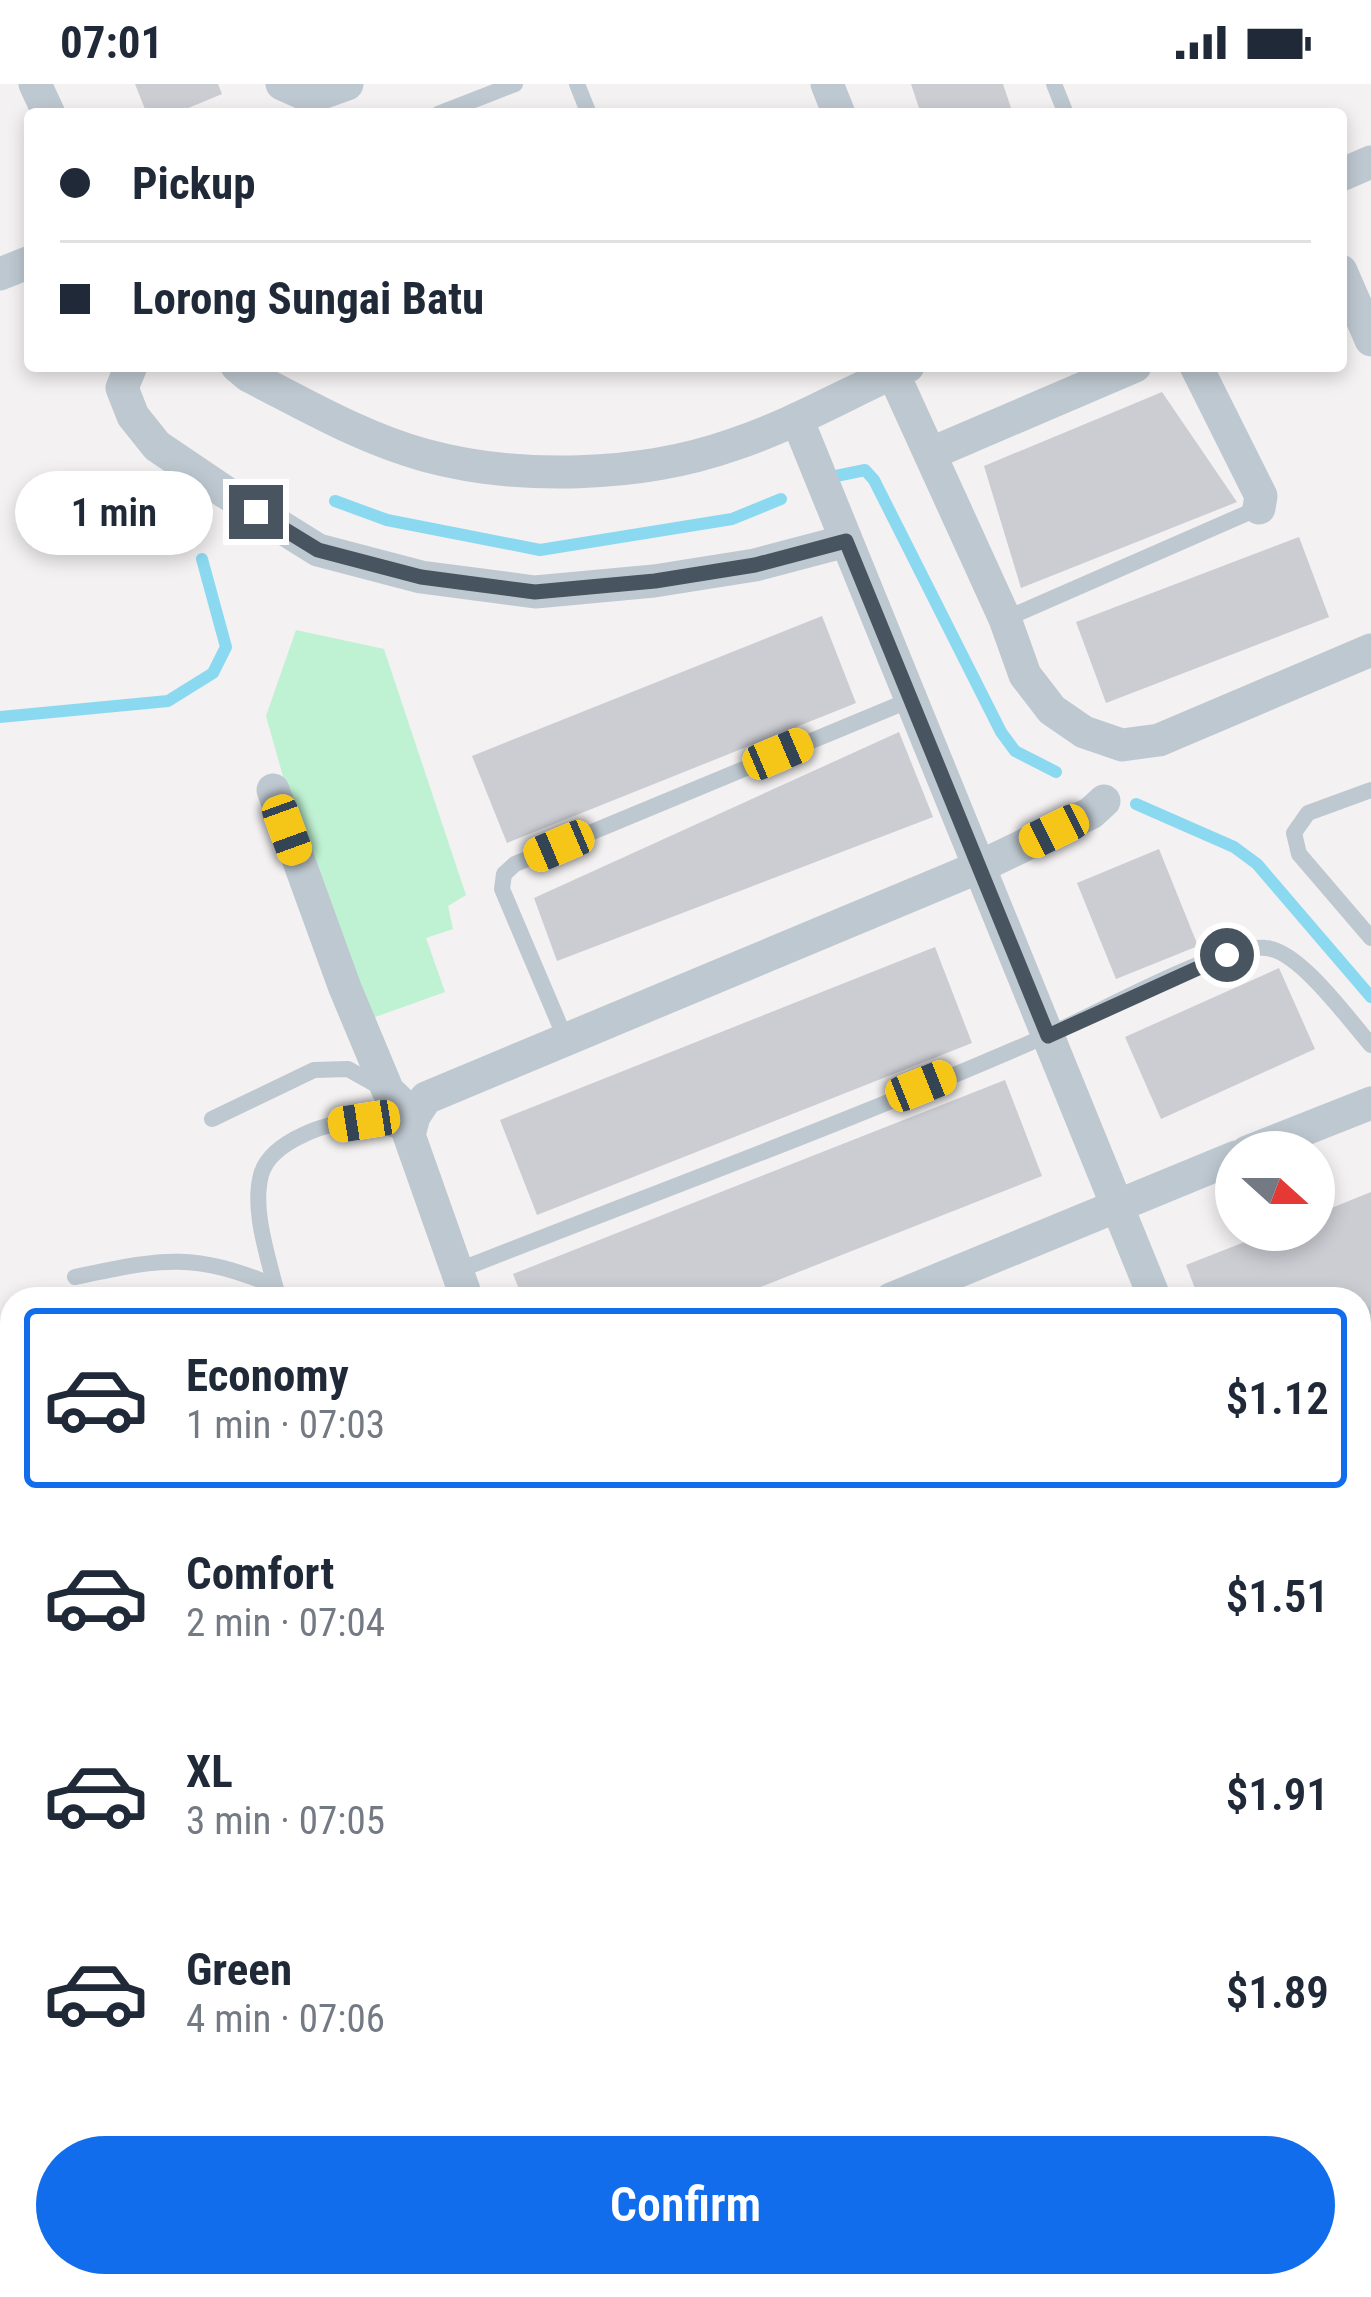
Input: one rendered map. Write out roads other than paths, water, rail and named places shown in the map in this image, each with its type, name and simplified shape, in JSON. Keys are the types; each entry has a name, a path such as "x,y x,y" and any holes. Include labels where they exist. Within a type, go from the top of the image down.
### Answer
{"street":[{"path":"300,98 347,84"},
{"path":"1347,285 1371,340"},
{"path":"129,372 122,388 133,416 157,446 318,550 421,577 535,592 655,581 755,565 846,541"},
{"path":"244,372 357,432 427,456 584,472 660,465 732,446 894,372"},
{"path":"901,372 1024,675 1052,710 1084,733 1113,773"},
{"path":"932,453 1121,372"},
{"path":"1199,372 1262,496 1259,508"},
{"path":"797,419 1150,1287"},
{"path":"412,1125 426,1098 979,867 1091,813 1113,773 1160,740 1371,650"},
{"path":"272,790 388,1091 412,1125 462,1285"},
{"path":"1300,1131 1371,1103"},
{"path":"919,1287 1215,1164"}],"lane":[{"path":"453,108 515,84"},
{"path":"1005,619 1259,508"},
{"path":"566,1040 502,889 504,874 515,864 910,700"},
{"path":"1371,790 1308,813 1294,833 1298,854 1371,938"},
{"path":"462,1285 1048,1036 1200,965 1250,948 1273,948 1300,966 1371,1045"},
{"path":"212,1118 314,1070 348,1069 388,1091"},
{"path":"276,1287 259,1203 261,1172 278,1149 334,1126 364,1121 412,1125"},
{"path":"75,1277 152,1261 197,1260 262,1287"}],"waterway":[{"path":"836,476 865,470 874,480 1001,732 1015,751 1056,772"},
{"path":"335,501 387,520 540,550 732,519 781,499"},
{"path":"0,717 168,701 213,673 226,647 202,559"},
{"path":"1136,804 1234,847 1257,864 1371,997"}]}
